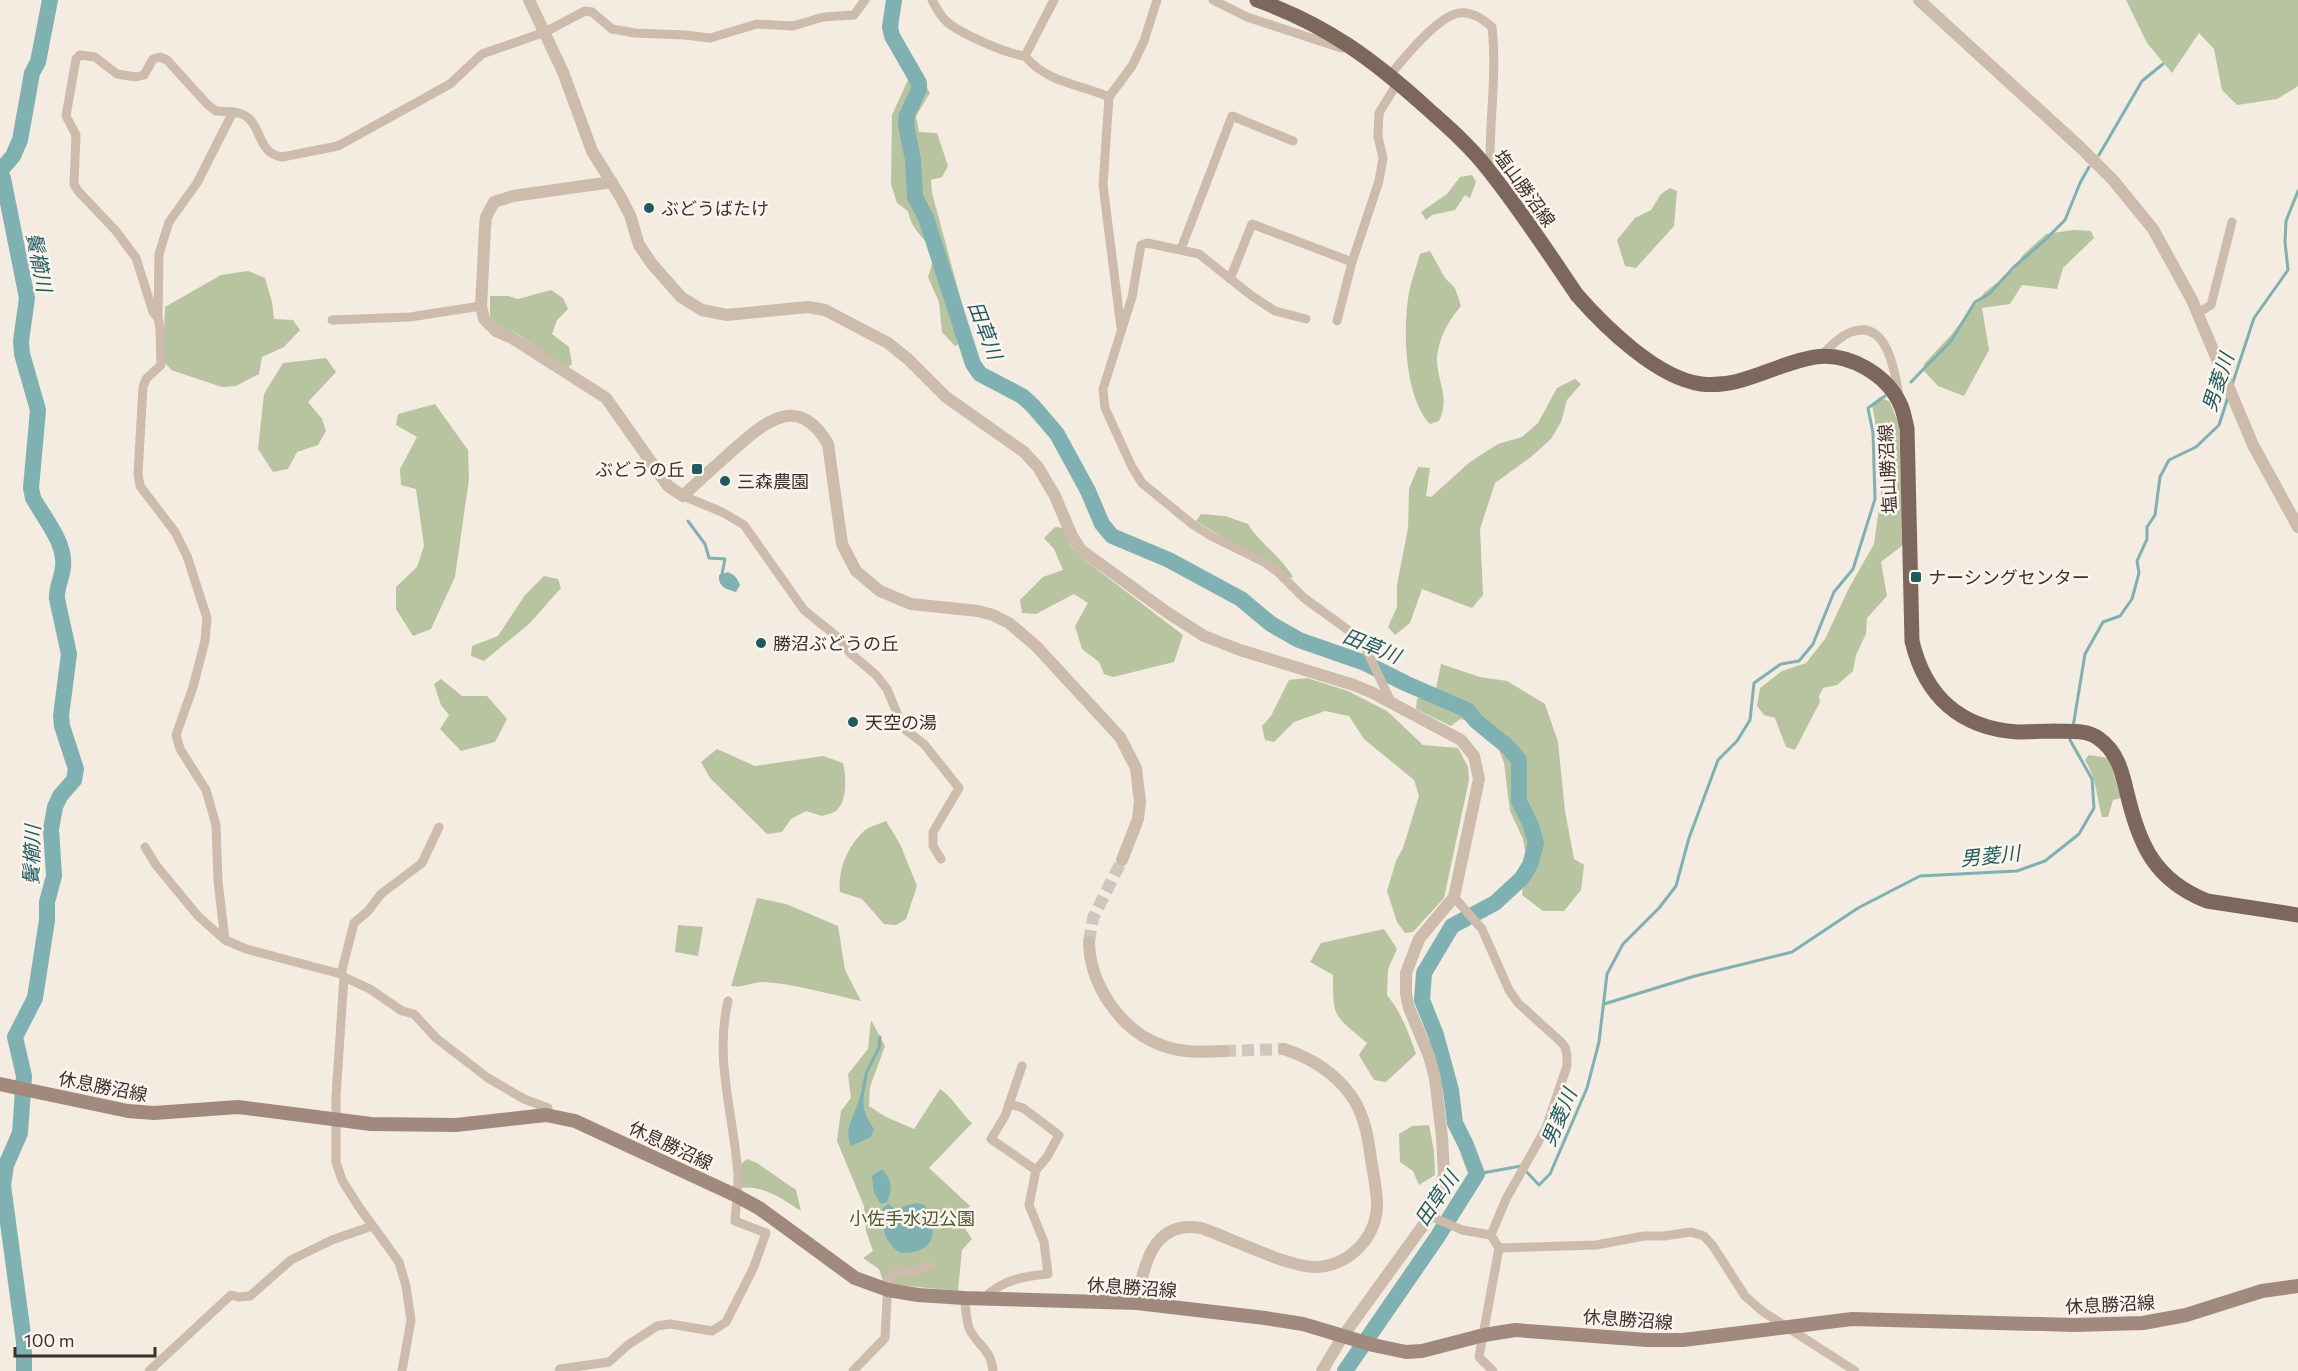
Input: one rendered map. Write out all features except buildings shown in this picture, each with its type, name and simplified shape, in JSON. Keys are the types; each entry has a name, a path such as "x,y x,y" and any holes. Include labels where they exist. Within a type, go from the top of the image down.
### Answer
{"main road":[{"name":"塩山勝沼線","path":"1257,0 1322,28 1394,78 1467,145 1487,168 1577,295 1591,311 1663,371 1700,384 1720,385 1741,381 1819,357 1854,362 1878,377 1893,392 1900,404 1907,428 1912,641 1920,670 1937,695 1953,710 1978,724 2018,732 2070,732 2095,735 2114,753 2121,768 2139,836 2150,857 2172,882 2193,896 2206,901 2298,915"},
{"name":"休息勝沼線","path":"0,1084 128,1111 154,1113 238,1107 371,1124 456,1125 549,1115 575,1120 737,1196 759,1208 855,1278 888,1290 918,1295 983,1299 1137,1303 1264,1318 1303,1324 1373,1345 1406,1352 1422,1351 1484,1335 1526,1330 1647,1340 1683,1340 1852,1319 2074,1325 2143,1323 2187,1315 2262,1291 2298,1286"}],"street":[{"path":"529,0 563,72 592,151 630,215 639,245 657,271 681,297 702,310 727,315 808,307 825,310 871,333 908,359 945,397 1024,452 1045,475 1072,536 1081,550 1096,562 1204,636 1240,650 1354,685 1461,740 1474,756 1478,766 1479,780 1454,897 1419,939 1406,973 1409,1008 1429,1056 1435,1078 1444,1154 1444,1174 1439,1195 1430,1216 1349,1338 1322,1371"},
{"path":"158,318 153,312 136,258 116,231 74,184 76,135 66,117 76,58 80,55 95,57 117,74 136,77 144,75 153,59 160,57 167,60 216,111 243,113 249,117 265,147 275,156 282,157 338,146 450,84 482,54 545,32 585,11 592,12 612,28 635,33 710,38 757,24 793,26 823,16 854,15 865,0"},
{"path":"932,0 944,20 957,29 1014,55 1025,56 1045,74 1063,83 1094,90 1109,97"},
{"path":"1025,56 1054,0"},
{"path":"1121,330 1103,185 1109,97 1132,66 1144,41 1157,0"},
{"path":"1213,0 1247,17 1291,32 1341,48 1351,47"},
{"path":"1919,0 2113,180 2153,229 2198,313 2253,445 2295,522"},
{"path":"1337,321 1352,262 1379,182 1383,158 1378,137 1379,113 1394,78 1433,29 1453,15 1470,14 1492,27 1495,56 1494,96 1490,165 1487,168"},
{"path":"225,940 218,881 216,825 206,790 180,749 176,735 193,687 205,641 207,618 187,556 176,532 140,486 138,474 143,387 146,378 161,365 158,318 159,254 169,222 197,183 233,112"},
{"path":"1181,249 1232,116 1293,141"},
{"path":"612,182 513,196 494,202 486,217 481,306 484,319 489,326 512,338 606,398 668,486 683,496 722,512 744,525 804,610 840,639 850,653 876,675 887,689 903,728 924,744 959,788 933,832 933,846 941,859"},
{"path":"2198,313 2211,305 2232,222"},
{"path":"1230,279 1252,224 1352,262"},
{"path":"1306,319 1275,311 1252,296 1199,254 1147,243 1141,245 1132,297 1103,388 1103,398 1120,442 1142,483 1192,524 1264,562 1278,572 1304,598 1362,640 1390,702"},
{"path":"332,320 410,317 481,306"},
{"path":"1819,357 1850,332 1862,330 1873,333 1884,341 1894,365 1900,404"},
{"path":"683,496 767,421 789,416 811,423 820,430 828,444 842,544 856,571 880,591 911,604 978,611 1009,623 1036,646 1120,737 1136,768 1140,802 1138,819 1122,860"},
{"path":"402,1371 411,1320 399,1262 342,1180 335,1155 342,975 354,923 368,911 381,894 422,863 440,827"},
{"path":"145,847 156,865 198,916 225,940 246,949 342,975 369,989 402,1011 414,1014 436,1038 477,1070 524,1099 548,1108 549,1115"},
{"path":"1454,897 1482,929 1509,990 1518,1003 1561,1042 1567,1055 1567,1066 1546,1128 1506,1199 1491,1235"},
{"path":"1089,942 1089,955 1106,998 1135,1031 1163,1046 1174,1049 1202,1052 1224,1051"},
{"path":"559,1371 609,1362 628,1345 657,1326 670,1324 712,1331 726,1322 753,1269 766,1233 735,1221 738,1176 722,1063 724,1019 728,1001"},
{"path":"1137,1303 1143,1273 1154,1244 1178,1227 1201,1228 1307,1267 1333,1264 1348,1257 1366,1240 1372,1226 1377,1202 1364,1121 1352,1096 1333,1074 1302,1055 1284,1049"},
{"path":"1022,1066 1009,1104 991,1139 1036,1170"},
{"path":"983,1299 993,1289 1023,1276 1048,1274 1044,1242 1029,1205 1036,1170 1047,1157 1059,1135 1023,1108 1009,1104"},
{"path":"1430,1216 1462,1230 1491,1235 1499,1248 1479,1358 1493,1371"},
{"path":"149,1371 231,1295 250,1296 291,1260 332,1240 372,1226"},
{"path":"1499,1248 1596,1245 1644,1236 1691,1232 1704,1236 1745,1296 1786,1328 1855,1371"},
{"path":"853,1371 885,1338 888,1281 897,1271 910,1272 932,1265"},
{"path":"964,1298 969,1328 987,1350 993,1371"}],"green space":[{"path":"2126,0 2298,0 2298,86 2277,99 2237,105 2222,90 2214,49 2199,33 2172,73 2147,43"},
{"path":"921,78 930,93 916,116 919,132 937,133 948,166 942,177 931,180 932,193 971,337 955,346 942,332 939,302 928,277 932,265 930,248 911,221 908,211 897,203 891,184 892,115 908,80"},
{"path":"1472,175 1476,182 1470,198 1465,195 1455,210 1432,215 1426,220 1421,212 1447,194 1460,177"},
{"path":"1670,188 1677,191 1674,226 1636,268 1625,266 1617,240 1635,218 1651,210 1661,194"},
{"path":"2073,230 2091,231 2094,238 2063,268 2057,289 2022,285 2010,304 1982,308 1989,350 1964,396 1938,386 1924,371 1924,364 1952,334 1985,292 2014,270 2022,256 2046,234"},
{"path":"1430,251 1445,278 1455,288 1461,306 1449,323 1440,343 1437,366 1444,404 1439,421 1430,424 1415,398 1411,382 1406,347 1406,313 1420,254"},
{"path":"248,271 265,278 274,319 293,320 300,330 284,347 262,357 259,374 236,386 222,387 171,370 163,360 165,307 221,275"},
{"path":"551,290 563,298 568,309 557,320 552,334 569,347 572,364 567,368 516,333 499,327 490,316 490,296 508,296 518,299"},
{"path":"326,358 336,372 308,402 322,419 326,431 318,445 297,452 288,469 273,472 258,449 264,394 283,363"},
{"path":"1575,379 1581,384 1567,400 1561,422 1551,439 1495,483 1480,529 1483,595 1472,608 1422,589 1410,623 1395,635 1388,627 1397,607 1397,585 1408,528 1409,489 1418,467 1430,468 1426,496 1431,497 1470,462 1498,444 1522,437 1538,423 1557,388"},
{"path":"1880,397 1890,402 1899,425 1903,545 1881,562 1887,596 1867,618 1866,634 1856,655 1853,671 1837,685 1823,688 1819,696 1820,702 1795,750 1786,747 1775,718 1764,715 1757,706 1760,688 1782,671 1806,663 1825,639 1849,588 1874,544 1884,471 1872,404"},
{"path":"435,404 468,450 469,479 455,577 431,629 413,636 396,609 396,587 417,567 424,546 416,489 401,485 400,469 417,437 396,425 398,414"},
{"path":"1201,514 1225,516 1248,524 1293,577 1289,578 1196,521"},
{"path":"1055,527 1063,528 1072,548 1086,561 1183,635 1174,662 1113,677 1104,674 1099,662 1082,649 1075,626 1088,603 1074,594 1036,614 1022,613 1020,600 1043,577 1063,570 1054,549 1044,538"},
{"path":"544,576 558,579 561,588 529,624 484,661 471,656 472,646 498,636 525,595"},
{"path":"1441,664 1480,677 1507,681 1545,704 1558,742 1565,811 1574,859 1584,865 1581,890 1564,911 1543,911 1522,895 1527,859 1523,839 1510,811 1504,763 1490,726 1460,719 1451,726 1416,709 1417,699 1436,689"},
{"path":"1307,678 1348,691 1387,711 1423,745 1458,748 1468,767 1469,780 1444,898 1413,932 1405,933 1397,922 1387,891 1419,796 1414,780 1364,739 1349,716 1325,711 1294,722 1274,742 1265,740 1262,726 1271,716 1289,680"},
{"path":"441,679 462,696 487,696 507,719 495,742 461,751 440,729 449,715 441,705 434,684"},
{"path":"717,749 755,766 823,756 843,763 845,781 843,801 835,812 822,816 806,811 791,819 782,832 767,834 710,778 701,762"},
{"path":"2089,755 2109,758 2121,798 2113,800 2108,817 2102,817 2094,780 2085,760"},
{"path":"886,821 900,844 917,886 906,919 896,925 884,924 862,899 840,892 842,867 853,844 866,829"},
{"path":"757,898 786,904 838,926 845,970 861,1001 775,983 759,982 731,986"},
{"path":"678,925 703,927 698,956 675,952"},
{"path":"1384,929 1397,949 1388,969 1387,995 1404,1023 1416,1054 1386,1082 1374,1080 1359,1055 1367,1043 1338,1015 1334,1000 1333,975 1310,962 1321,943"},
{"name":"小佐手水辺公園","path":"871,1020 885,1046 870,1087 869,1106 886,1117 914,1129 940,1089 972,1123 929,1168 970,1206 959,1220 972,1239 962,1250 958,1291 898,1285 883,1281 879,1269 863,1258 873,1251 866,1231 864,1206 837,1141 841,1111 851,1098 848,1074 868,1049"},
{"path":"1429,1125 1434,1151 1435,1175 1419,1185 1413,1171 1400,1162 1399,1134 1412,1126"},
{"path":"747,1159 757,1163 796,1190 801,1211 765,1191 741,1188 740,1165"}],"water":[{"path":"728,572 736,577 740,585 736,592 721,585 719,575"},
{"path":"865,1073 868,1073 864,1108 874,1129 871,1137 851,1146 849,1128"},
{"path":"882,1169 890,1181 891,1188 887,1202 881,1204 874,1193 872,1176"},
{"path":"916,1203 924,1205 929,1215 933,1232 931,1239 921,1250 901,1253 890,1244 885,1234 883,1208 888,1204 895,1209"}],"waterway":[{"path":"0,171 13,156 20,140 32,73 38,62 50,0"},
{"name":"田草川","path":"894,0 890,27 892,36 919,83 919,89 907,115 906,125 913,160 915,197 926,218 973,364 980,374 1022,396 1057,434 1088,491 1102,524 1112,536 1169,560 1241,599 1271,624 1299,640 1365,663 1467,710 1519,760 1519,801 1530,823 1536,843 1530,865 1522,878 1495,903 1452,926 1424,973 1422,1000 1436,1035 1451,1090 1455,1123 1477,1174 1438,1236 1345,1371"},
{"path":"2099,155 2142,81 2163,64"},
{"path":"1911,382 1951,341 1975,302 1989,294 2014,267 2065,220 2089,167"},
{"name":"鬢櫛川","path":"0,173 3,178 27,298 21,341 22,354 38,410 31,488 33,498 58,540 63,558 57,599 69,654 61,716 76,769 74,780 60,796 55,807 51,829 54,876 47,902 47,920 35,998 15,1037 24,1076 20,1133 6,1165 3,1185 24,1342 24,1371"},
{"name":"男菱川","path":"2232,385 2254,318 2288,270 2285,242 2286,221 2298,191"},
{"path":"1477,1174 1521,1166 1539,1185 1550,1174 1587,1088 1599,1042 1607,974 1623,944 1659,908 1676,886 1689,838 1718,760 1737,741 1750,720 1754,683 1781,664 1799,661 1813,644 1834,592 1853,569 1875,499 1873,433 1868,408 1885,396"},
{"name":"男菱川","path":"2073,727 2085,654 2103,622 2120,616 2132,599 2139,573 2137,561 2147,539 2147,527 2155,515 2160,477 2169,460 2196,447 2219,425 2228,397"},
{"path":"688,521 705,544 709,558 725,559 722,574"},
{"name":"男菱川","path":"1604,1004 1695,976 1792,952 1858,908 1920,876 2017,871 2045,861 2079,834 2094,808 2092,779 2070,740 2071,736"},
{"path":"866,1073 879,1048 880,1037"}],"tunnel":[{"path":"1089,942 1093,918 1122,860"},
{"path":"1224,1051 1284,1049"}],"place":[{"name":"ぶどうばたけ","path":"649,208"},
{"name":"ぶどうの丘","path":"697,469"},
{"name":"三森農園","path":"725,481"},
{"name":"ナーシングセンター","path":"1916,577"},
{"name":"勝沼ぶどうの丘","path":"761,643"},
{"name":"天空の湯","path":"853,722"}]}
